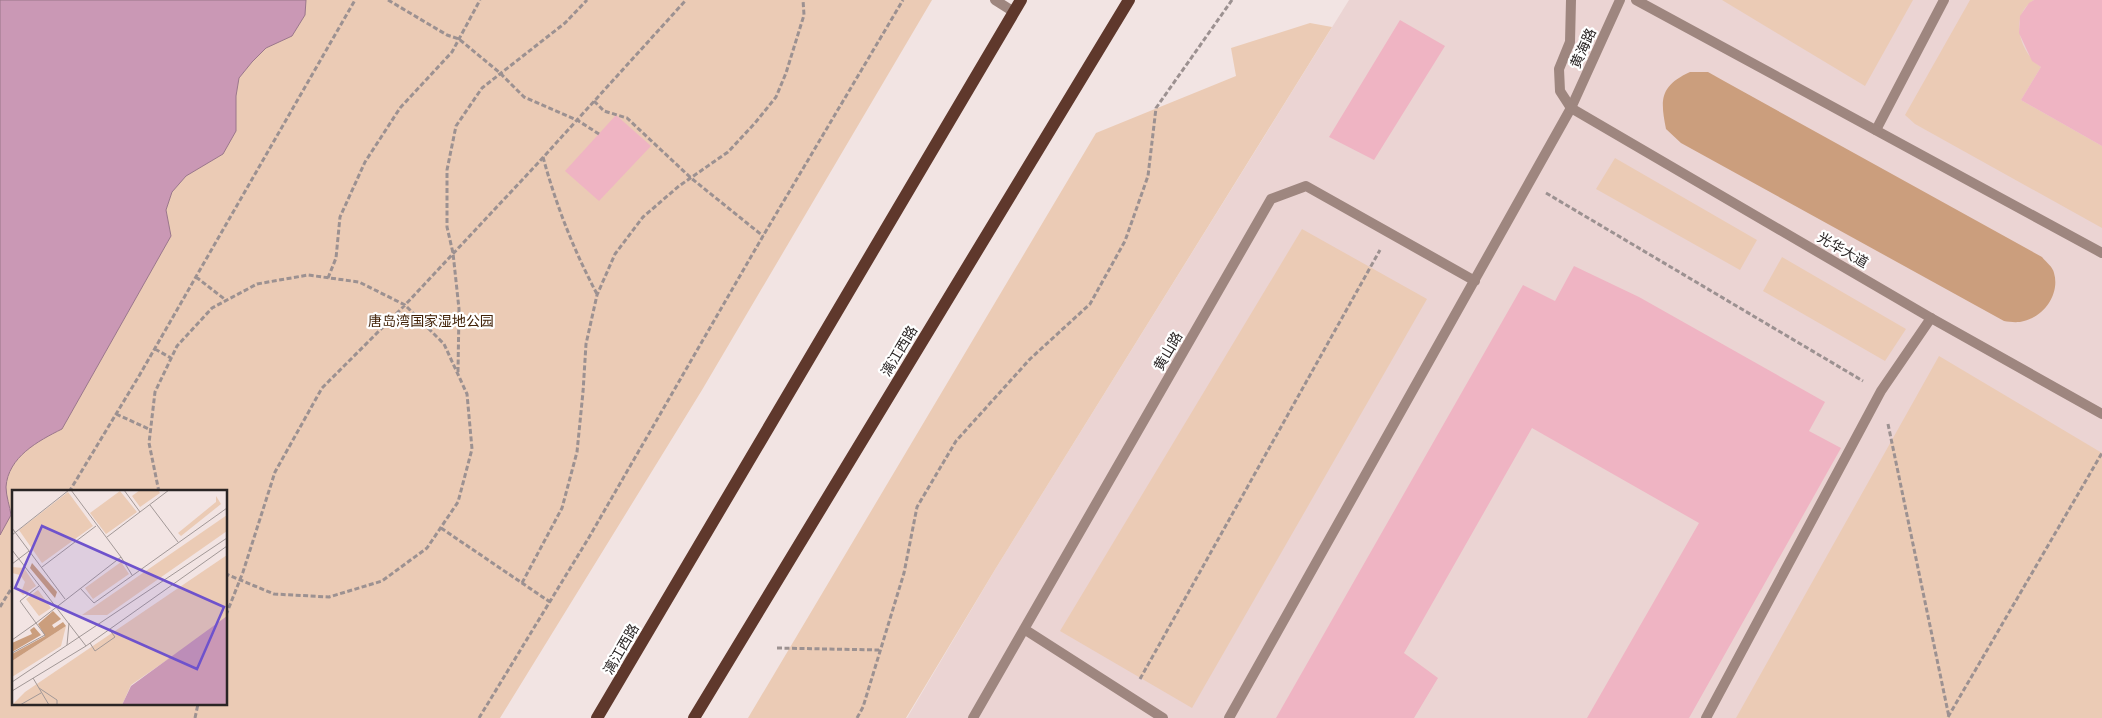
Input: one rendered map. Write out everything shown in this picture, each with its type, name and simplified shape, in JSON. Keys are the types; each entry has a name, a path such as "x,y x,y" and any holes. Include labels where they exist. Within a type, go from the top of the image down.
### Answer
{"main road":[{"name":"漓江西路","path":"597,718 1021,0"},
{"name":"漓江西路","path":"694,718 1129,0"}],"street":[{"path":"995,0 1014,12"},
{"path":"1571,0 1570,42 1559,69 1560,91 1571,108"},
{"name":"黄海路","path":"1229,718 1571,108 1620,0"},
{"path":"1636,0 2102,253"},
{"path":"1876,130 1944,0"},
{"name":"光华大道","path":"1571,108 1931,318 2102,414"},
{"name":"黄山路","path":"973,718 1271,199 1306,186 1475,281"},
{"path":"1706,718 1881,391 1931,318"},
{"path":"1024,629 1163,718"}],"path":[{"path":"70,490 155,349 355,0"},
{"path":"388,0 447,35 459,39 500,73 524,97 577,120 599,134"},
{"path":"328,278 336,258 340,217 365,162 400,108 452,52 480,0"},
{"path":"458,374 459,309 453,254 447,227 447,170 456,126 482,88 565,23 587,0"},
{"path":"228,609 240,581 275,472 322,388 453,254 686,0"},
{"path":"522,583 562,508 576,452 586,344 597,295 615,254 643,217 691,178 728,152 776,97 786,73 804,15 803,0"},
{"path":"479,718 588,540 763,236 903,0"},
{"path":"857,718 863,707 904,573 917,507 956,441 1030,359 1090,304 1125,241 1148,176 1156,108 1232,0"},
{"path":"594,101 604,111 627,118 691,178 763,236"},
{"path":"543,157 554,198 597,295"},
{"path":"1529,183 1881,391 1948,717"},
{"path":"1130,696 1390,233"},
{"path":"159,490 149,443 155,392 171,358 177,346 212,308 257,284 308,275 359,282 405,305 444,344 467,394 472,449 458,502 427,548 382,580 329,597 274,594 228,575"},
{"path":"196,277 227,301"},
{"path":"155,349 171,358"},
{"path":"116,414 151,430"},
{"path":"1948,717 2102,453"},
{"path":"441,528 550,602"},
{"path":"0,607 12,587"},
{"path":"777,648 879,650"}],"shaded area":[{"path":"0,0 306,0 305,15 292,36 266,48 239,78 236,96 236,131 223,154 186,176 172,192 166,210 171,236 62,429 26,451 12,467 6,487 11,515 0,535"},
{"path":"1349,0 2102,0 2102,718 907,718 996,568"},
{"path":"1690,72 1708,72 2042,257 2054,273 2055,288 2049,303 2032,318 2019,322 2004,321 1681,143 1666,129 1663,101 1668,88 1680,77"}],"green space":[{"name":"唐岛湾国家湿地公园","path":"306,0 932,0 702,390 500,718 0,718 0,535 11,515 6,490 8,476 12,467 26,451 62,429 171,236 166,210 172,192 186,176 223,154 236,131 236,96 239,78 266,48 292,36 305,15"},
{"path":"1722,0 1913,0 1865,86"},
{"path":"1970,0 2034,0 2021,15 2019,25 2020,34 2027,53 2041,67 2021,100 2102,146 2102,228 1915,124 1905,115"},
{"path":"1310,23 1332,27 996,568 906,718 748,718 1096,133 1236,76 1231,48"},
{"path":"1615,158 1757,240 1740,270 1596,189"},
{"path":"1302,229 1427,299 1192,708 1060,631"},
{"path":"1782,257 1906,329 1885,361 1763,291"},
{"path":"1939,356 2102,453 2102,718 1736,718"}],"building":[{"path":"2034,0 2102,0 2102,146 2021,100 2041,67 2032,61 2019,33 2020,16 2029,3"},
{"path":"1400,20 1445,46 1374,160 1329,137"},
{"path":"616,115 651,146 599,201 565,171"},
{"path":"1574,266 1639,297 1825,402 1809,431 1841,448 1689,718 1587,718 1699,523 1532,428 1404,653 1438,678 1414,718 1276,718 1523,285 1555,301"}]}
